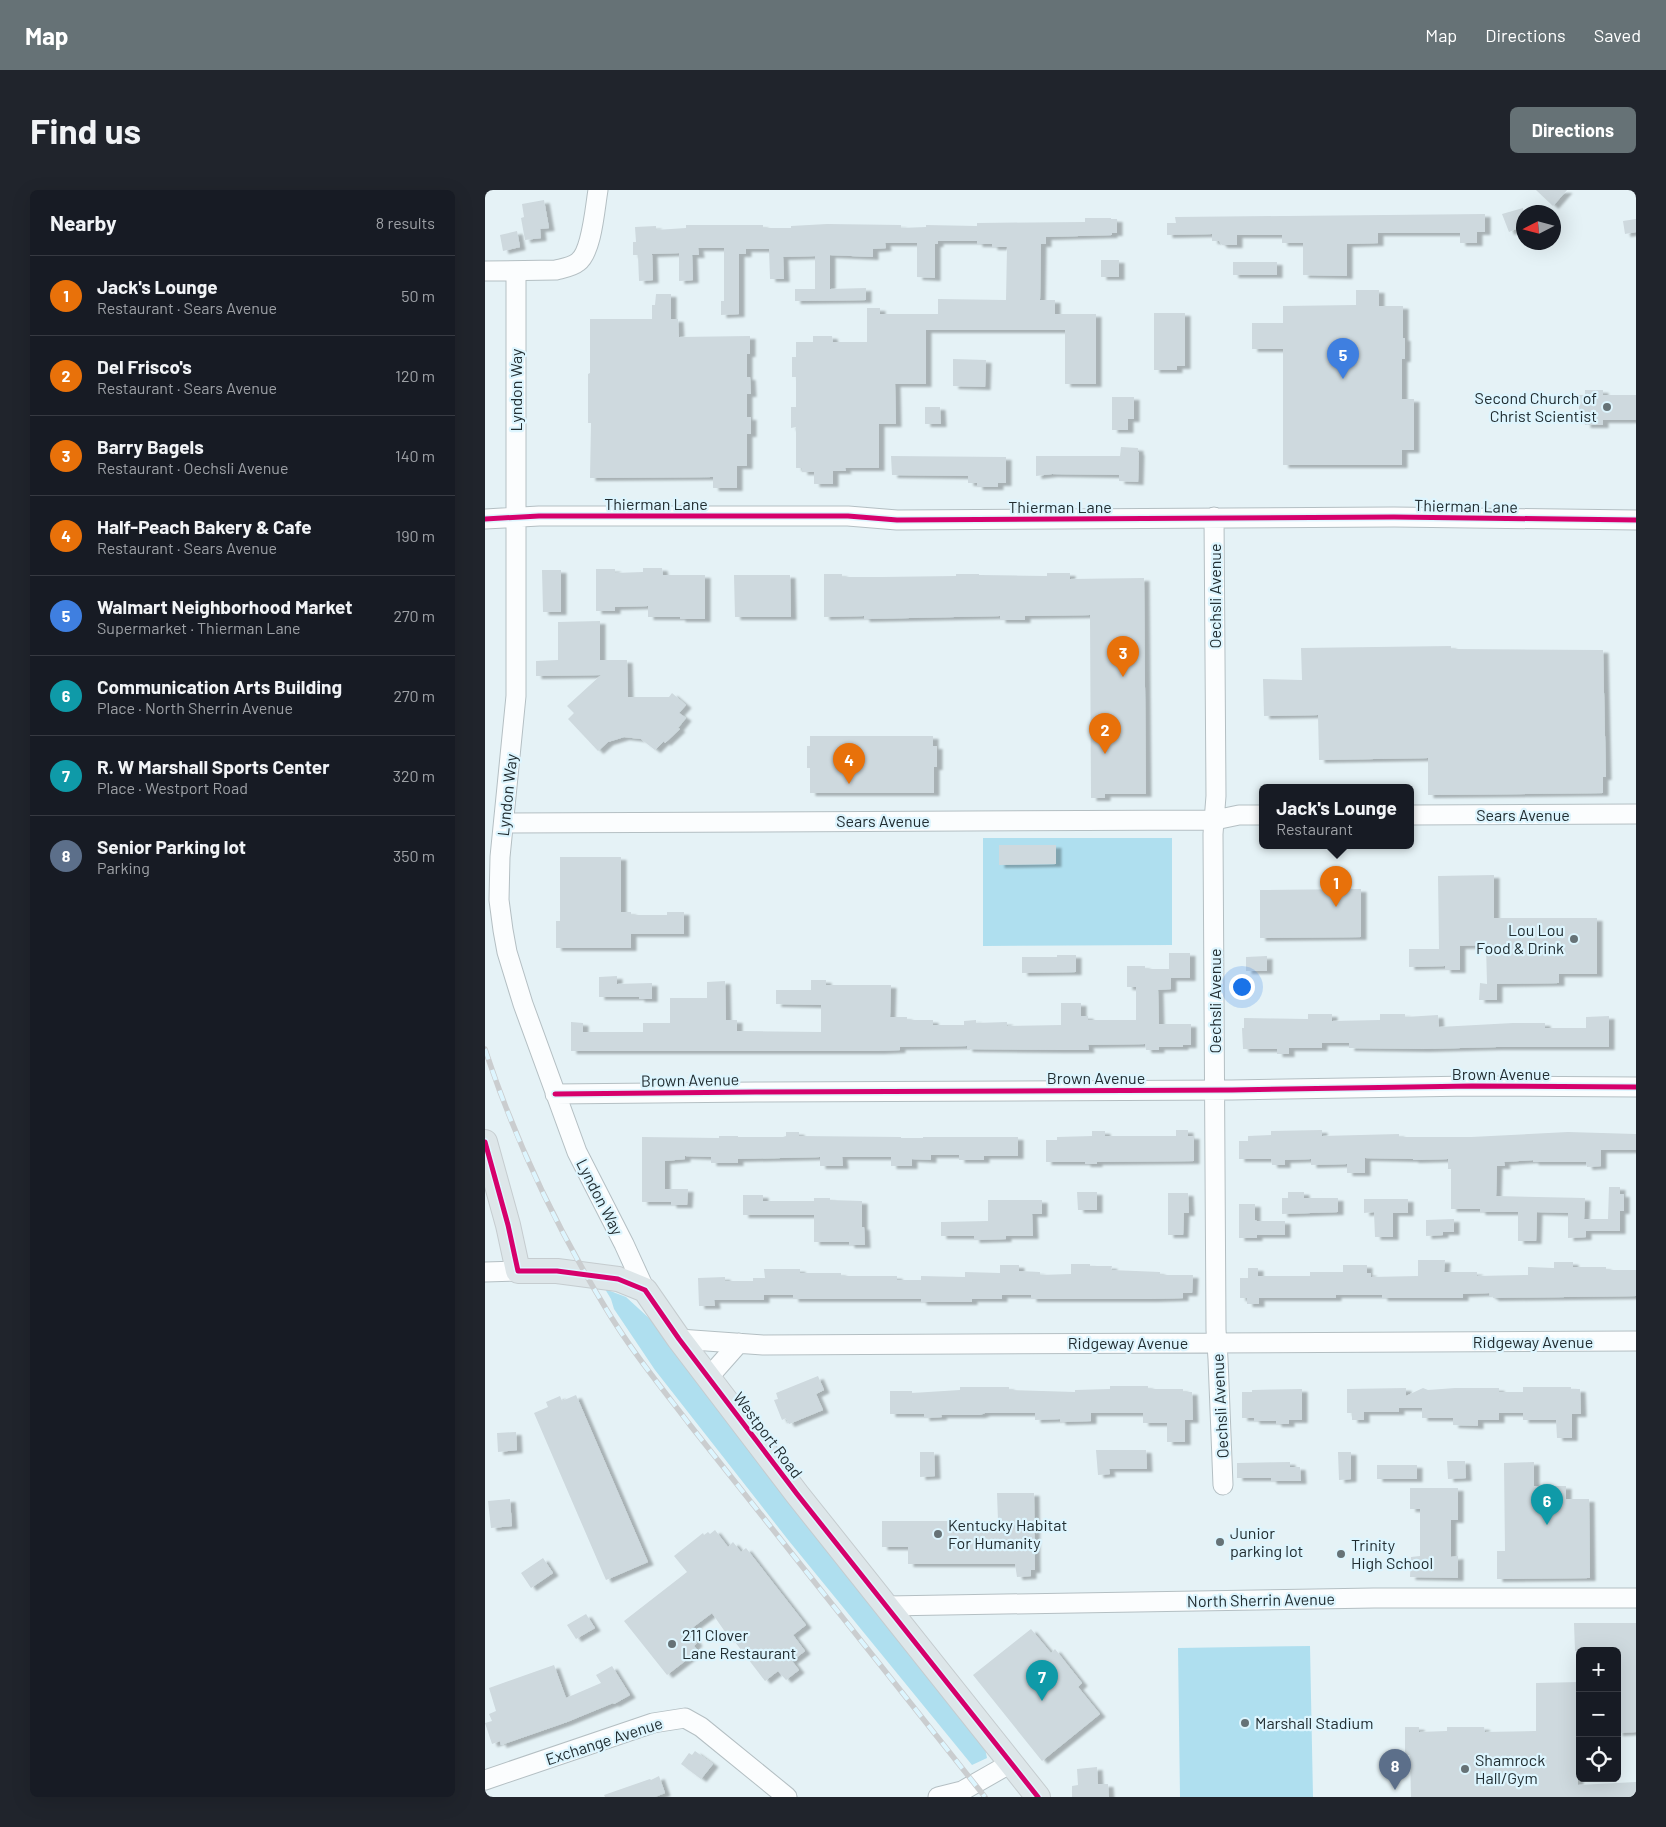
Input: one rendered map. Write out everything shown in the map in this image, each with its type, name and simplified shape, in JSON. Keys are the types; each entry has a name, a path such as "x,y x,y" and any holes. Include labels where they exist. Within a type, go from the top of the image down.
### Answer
{"main road":[{"path":"485,1142 508,1225 518,1271 557,1271 618,1279 645,1290"},
{"name":"Westport Road","path":"645,1290 708,1378 797,1494 1038,1797"}],"street":[{"path":"485,271 566,268 577,263 582,259 588,247 598,190"},
{"name":"Lyndon Way","path":"516,271 516,696 500,856 499,900 507,952 555,1094 577,1152 645,1290"},
{"name":"Thierman Lane","path":"485,520 539,516 848,516 897,520 1215,517 1636,520"},
{"name":"Oechsli Avenue","path":"1215,517 1216,796 1213,834 1216,1342 1223,1485"},
{"name":"Sears Avenue","path":"1414,815 1636,814"},
{"name":"Sears Avenue","path":"504,823 1215,820 1239,815 1259,815"},
{"name":"Brown Avenue","path":"555,1094 1215,1090 1472,1086 1636,1087"},
{"path":"485,1272 518,1271"},
{"name":"Ridgeway Avenue","path":"679,1339 773,1345 1636,1341"},
{"path":"708,1378 739,1343"},
{"name":"North Sherrin Avenue","path":"887,1606 1374,1598 1636,1598"},
{"name":"Exchange Avenue","path":"485,1780 653,1723 685,1718 701,1727 787,1797"},
{"path":"938,1797 962,1791 1011,1763"}],"shaded area":[{"path":"983,838 1172,838 1172,945 983,946"},
{"path":"605,1289 626,1297 650,1319 723,1416 985,1748 987,1758 972,1765 789,1541 655,1370 614,1309"},
{"name":"Marshall Stadium","path":"1310,1646 1313,1797 1180,1797 1178,1648"}],"building":[{"path":"1536,190 1567,190 1552,205"},
{"path":"544,200 549,228 540,229 541,238 525,240 521,218 524,217 522,204"},
{"path":"1516,210 1516,229 1509,232 1502,214"},
{"path":"1485,214 1485,232 1477,232 1477,243 1460,243 1460,233 1378,233 1378,243 1347,244 1347,276 1303,275 1303,243 1282,243 1282,235 1237,235 1237,245 1222,245 1219,241 1212,241 1212,234 1167,235 1167,223 1176,223 1175,217"},
{"path":"1085,218 1117,219 1117,233 1112,233 1112,235 1046,237 1046,244 1041,244 1040,300 1055,300 1055,314 1096,314 1096,384 1065,384 1065,330 926,330 926,384 895,384 896,424 879,424 879,468 845,468 846,471 833,471 833,484 814,484 814,472 802,472 802,468 796,468 796,427 791,428 791,407 796,407 796,377 792,377 792,357 796,357 796,342 813,342 813,336 832,336 833,342 867,342 867,308 880,308 880,314 938,314 938,299 1006,300 1007,247 977,244 977,241 938,241 938,244 935,244 935,278 917,277 917,243 885,243 886,248 873,249 873,257 830,255 830,289 866,288 866,300 795,301 795,289 815,289 815,256 783,257 784,279 770,279 769,249 746,249 746,254 739,254 739,314 721,315 721,301 724,301 724,248 698,248 699,255 692,255 693,280 679,281 679,253 652,254 653,280 639,281 638,255 633,255 633,242 636,242 635,227 656,226 656,230 686,228 686,225 763,225 763,228 791,228 791,226 827,224 901,225 901,228 926,227 926,225 977,226 977,223 1085,222"},
{"path":"1636,219 1636,232 1625,234 1623,221"},
{"path":"517,231 520,247 503,251 500,235"},
{"path":"1101,260 1119,260 1119,277 1101,277"},
{"path":"1233,262 1277,262 1277,275 1233,275"},
{"path":"1356,290 1379,290 1379,306 1403,306 1405,359 1402,359 1402,399 1414,399 1414,450 1402,450 1402,465 1283,465 1283,349 1252,349 1252,323 1283,323 1283,306 1356,305"},
{"path":"656,294 671,294 671,319 678,319 679,337 750,336 750,354 747,354 747,377 750,377 751,394 747,394 747,417 751,417 751,434 747,434 747,466 737,466 737,488 713,488 713,477 590,478 591,423 588,423 588,374 590,373 590,319 652,319 652,305 655,305"},
{"path":"1154,313 1185,313 1185,366 1177,366 1177,370 1154,370"},
{"path":"953,359 986,360 985,387 953,386"},
{"name":"Second Church of Christ Scientist","path":"1585,390 1603,390 1603,395 1636,395 1636,420 1603,420 1603,425 1585,425 1585,420 1579,420 1579,395 1585,395"},
{"path":"1112,397 1134,397 1134,419 1128,419 1128,430 1112,430"},
{"path":"925,407 940,407 941,424 925,424"},
{"path":"1121,447 1138,448 1138,482 1119,481 1119,475 1052,474 1036,476 1036,456 1120,456"},
{"path":"891,456 1006,457 1006,483 998,483 998,487 977,487 977,483 968,483 968,476 892,475"},
{"path":"643,568 662,568 663,575 705,575 705,619 648,617 648,606 615,607 615,611 596,611 596,569 615,569 615,573 643,572"},
{"path":"542,570 561,570 561,612 543,612"},
{"path":"1047,573 1070,573 1070,579 1144,578 1146,794 1105,794 1105,798 1091,798 1090,615 1025,616 1025,620 1000,620 1000,616 864,619 864,616 824,617 824,574 842,574 842,577 881,577 956,576 956,574 1047,576"},
{"path":"734,575 790,575 791,617 735,617"},
{"path":"600,621 600,660 627,660 628,697 669,697 672,693 686,705 679,713 686,718 678,728 680,729 655,750 641,739 624,737 608,742 598,751 568,719 574,713 567,706 601,675 536,676 536,661 558,660 558,622"},
{"path":"1451,646 1451,649 1603,650 1606,777 1603,777 1603,793 1428,795 1428,758 1319,760 1318,715 1264,716 1263,679 1302,680 1301,648"},
{"path":"810,736 933,736 933,746 937,746 937,767 934,767 934,793 810,793 810,768 807,768 807,746 810,746"},
{"path":"999,845 1056,845 1056,864 999,865"},
{"path":"560,857 621,857 621,912 631,912 631,915 667,915 667,912 684,912 684,934 631,934 631,948 556,948 556,921 560,921"},
{"path":"1494,875 1494,918 1597,918 1597,974 1559,974 1559,983 1497,984 1497,1000 1479,1000 1480,983 1487,984 1486,945 1460,946 1460,970 1445,970 1445,966 1409,967 1409,949 1439,949 1438,876"},
{"path":"1361,889 1361,937 1260,938 1260,890"},
{"path":"1169,953 1190,953 1190,978 1171,978 1171,989 1158,990 1159,1024 1191,1024 1191,1045 1183,1045 1183,1047 1159,1047 1159,1050 1146,1050 1145,1044 1088,1045 1089,1050 967,1049 967,1046 900,1047 900,1050 879,1051 571,1051 571,1022 583,1023 583,1032 643,1032 643,1023 670,1023 670,998 707,998 707,982 725,981 726,1020 737,1020 737,1031 821,1032 821,1005 776,1004 776,990 811,990 811,980 826,980 826,985 891,985 890,1017 907,1017 907,1020 933,1020 933,1025 964,1025 964,1021 976,1020 976,1023 1007,1022 1007,1026 1061,1025 1061,1003 1081,1003 1081,1016 1088,1016 1088,1020 1136,1020 1136,987 1127,987 1127,966 1145,966 1145,969 1169,969"},
{"path":"1057,955 1076,955 1076,972 1022,973 1022,957 1057,957"},
{"path":"1267,956 1267,971 1246,971 1246,957"},
{"path":"617,976 617,984 652,983 652,999 639,999 639,997 599,997 599,977"},
{"path":"1308,1014 1332,1014 1332,1021 1380,1020 1380,1014 1405,1014 1405,1017 1438,1015 1439,1027 1545,1023 1545,1028 1586,1028 1586,1017 1609,1016 1609,1047 1349,1048 1349,1043 1322,1043 1322,1048 1289,1048 1289,1054 1277,1054 1277,1049 1243,1049 1242,1028 1244,1028 1244,1018 1308,1019"},
{"path":"1176,1130 1188,1130 1188,1136 1194,1136 1194,1161 1097,1162 1097,1164 1085,1164 1085,1162 1046,1162 1046,1140 1057,1140 1057,1137 1092,1136 1092,1131 1105,1131 1105,1136 1176,1136"},
{"path":"1322,1130 1322,1136 1399,1134 1399,1137 1471,1137 1568,1132 1636,1134 1636,1150 1601,1150 1601,1166 1587,1167 1586,1162 1533,1162 1533,1160 1504,1162 1505,1166 1497,1166 1496,1196 1585,1198 1584,1219 1608,1219 1609,1187 1620,1187 1620,1194 1624,1194 1624,1211 1620,1211 1620,1231 1586,1231 1586,1237 1568,1238 1568,1213 1537,1212 1536,1241 1518,1241 1518,1212 1480,1212 1480,1209 1451,1209 1451,1169 1448,1169 1448,1159 1365,1158 1365,1173 1347,1173 1347,1164 1311,1165 1311,1159 1285,1160 1285,1165 1272,1165 1271,1159 1239,1159 1239,1141 1248,1141 1248,1136 1271,1135 1271,1131"},
{"path":"786,1132 799,1132 799,1136 901,1138 1018,1137 1018,1156 984,1156 984,1160 959,1160 959,1155 931,1155 931,1160 912,1159 912,1166 891,1166 891,1157 842,1157 843,1166 820,1166 820,1157 738,1159 738,1163 711,1163 711,1157 685,1156 685,1159 665,1161 665,1189 688,1189 687,1205 671,1205 671,1202 642,1202 642,1137 783,1137 786,1136"},
{"path":"1077,1192 1097,1192 1097,1210 1078,1210"},
{"path":"1288,1192 1304,1192 1304,1198 1338,1198 1338,1212 1282,1214 1282,1198 1288,1198"},
{"path":"1168,1193 1188,1193 1189,1213 1184,1213 1183,1235 1168,1235"},
{"path":"743,1195 763,1195 763,1201 814,1201 814,1198 830,1198 830,1200 862,1201 862,1227 864,1227 865,1245 849,1245 849,1242 814,1242 814,1215 743,1215"},
{"path":"1364,1199 1408,1199 1408,1213 1393,1213 1393,1237 1375,1237 1374,1212 1364,1213"},
{"path":"988,1200 1042,1200 1042,1214 1032,1214 1033,1236 1006,1236 1006,1239 974,1240 974,1236 941,1236 941,1222 988,1221"},
{"path":"1239,1204 1255,1204 1255,1220 1257,1221 1285,1221 1285,1235 1257,1235 1257,1238 1239,1238"},
{"path":"1454,1219 1454,1232 1443,1232 1443,1235 1426,1236 1426,1220"},
{"path":"1418,1260 1445,1260 1444,1272 1477,1272 1477,1276 1528,1275 1528,1267 1554,1268 1554,1262 1573,1262 1573,1267 1606,1267 1606,1270 1636,1270 1636,1296 1493,1298 1489,1293 1463,1294 1463,1298 1382,1298 1382,1295 1336,1295 1336,1298 1259,1298 1259,1304 1247,1304 1247,1298 1240,1298 1240,1278 1248,1278 1248,1268 1258,1268 1258,1276 1310,1276 1310,1272 1343,1272 1343,1265 1367,1265 1367,1273 1371,1273 1371,1277 1418,1276"},
{"path":"1071,1264 1112,1266 1111,1270 1160,1272 1160,1275 1193,1275 1192,1293 1183,1293 1183,1298 1152,1299 1031,1299 1031,1295 1002,1295 1002,1299 972,1299 972,1302 921,1302 921,1299 793,1299 793,1295 764,1295 764,1300 714,1300 715,1306 699,1306 698,1278 725,1277 725,1281 753,1281 753,1278 765,1278 764,1269 800,1269 800,1273 841,1273 841,1276 897,1276 897,1280 921,1280 921,1276 965,1277 965,1272 1000,1273 1000,1265 1019,1265 1019,1271 1040,1272 1040,1275 1071,1274"},
{"path":"818,1376 824,1390 816,1394 823,1410 789,1424 786,1418 782,1420 774,1400 778,1399 776,1393"},
{"path":"1110,1386 1148,1386 1148,1389 1183,1389 1183,1392 1192,1392 1193,1420 1185,1420 1185,1442 1167,1442 1167,1423 1143,1423 1143,1413 1091,1413 1091,1421 1060,1422 1060,1419 1035,1420 1035,1413 985,1413 980,1415 941,1415 942,1417 924,1418 924,1414 890,1414 890,1391 912,1391 912,1393 960,1390 960,1387 1009,1387 1009,1390 1075,1392 1075,1390 1110,1389"},
{"path":"1523,1387 1571,1387 1571,1389 1580,1389 1581,1414 1572,1414 1572,1438 1557,1438 1556,1420 1523,1420 1523,1413 1499,1413 1499,1420 1478,1420 1478,1426 1453,1425 1453,1418 1422,1418 1422,1408 1399,1408 1399,1412 1364,1412 1364,1420 1352,1420 1352,1413 1347,1413 1347,1389 1406,1388 1406,1396 1423,1388 1428,1390 1499,1388 1499,1392 1523,1392"},
{"path":"1302,1389 1302,1420 1289,1420 1289,1424 1276,1424 1276,1421 1254,1421 1254,1418 1242,1418 1242,1392"},
{"path":"576,1395 648,1562 606,1580 534,1413 548,1407 546,1402 560,1396 562,1401"},
{"path":"516,1432 517,1450 498,1452 497,1433"},
{"path":"1096,1450 1146,1450 1147,1469 1109,1469 1110,1474 1098,1475"},
{"path":"920,1452 934,1452 935,1476 920,1477"},
{"path":"1338,1452 1351,1452 1351,1479 1339,1480"},
{"path":"1447,1461 1465,1461 1466,1478 1448,1479"},
{"path":"1290,1462 1290,1467 1300,1467 1301,1481 1271,1481 1271,1478 1237,1478 1237,1463"},
{"path":"1534,1462 1534,1486 1566,1486 1566,1499 1589,1499 1590,1578 1497,1579 1497,1551 1505,1551 1504,1463"},
{"path":"1377,1465 1417,1465 1417,1479 1377,1479"},
{"path":"1410,1488 1458,1488 1458,1520 1451,1520 1451,1557 1458,1556 1458,1578 1410,1577 1411,1557 1420,1556 1420,1509 1410,1509"},
{"name":"Kentucky Habitat For Humanity","path":"997,1493 1034,1493 1035,1570 1031,1570 1031,1576 1017,1577 1015,1564 908,1564 908,1547 882,1547 882,1521 998,1521"},
{"path":"510,1499 512,1526 491,1528 488,1501"},
{"path":"715,1530 728,1547 733,1542 741,1552 746,1548 806,1625 793,1635 805,1651 792,1661 799,1670 786,1680 778,1671 765,1681 732,1638 730,1639 712,1613 688,1631 697,1643 694,1646 698,1651 667,1675 624,1621 687,1572 674,1556 703,1533 704,1535 708,1532 710,1534"},
{"path":"543,1558 553,1573 531,1588 521,1573"},
{"path":"586,1614 595,1628 576,1639 567,1625"},
{"path":"1574,1623 1636,1623 1636,1732 1621,1733 1621,1647 1576,1647 1575,1651"},
{"path":"1031,1629 1051,1653 1055,1649 1082,1683 1078,1687 1100,1714 1042,1761 973,1675"},
{"path":"554,1665 566,1698 601,1683 596,1675 612,1666 630,1695 614,1704 567,1722 501,1745 500,1741 492,1744 485,1723 492,1721 489,1714 496,1711 489,1688"},
{"path":"1576,1682 1576,1782 1578,1782 1578,1785 1636,1782 1636,1797 1411,1797 1410,1755 1405,1755 1405,1727 1419,1727 1419,1732 1447,1731 1447,1727 1484,1727 1485,1732 1536,1731 1536,1683"},
{"path":"695,1751 713,1764 701,1779 681,1764 689,1753 692,1755"},
{"path":"1097,1767 1098,1784 1108,1784 1109,1797 1072,1797 1072,1786 1078,1785 1077,1769"},
{"path":"659,1776 665,1793 655,1797 605,1797 604,1795 651,1780"}],"railway":[{"path":"485,1049 509,1116 537,1181 569,1245 625,1338 690,1425 985,1797"}],"cycle path":[{"path":"485,519 539,516 848,516 897,520 1394,517 1636,520"},
{"path":"555,1094 1232,1090 1472,1086 1636,1087"},
{"path":"485,1142 508,1225 518,1271 557,1271 618,1279 645,1290 679,1339 797,1494 1038,1797"}],"place":[{"name":"Walmart Neighborhood Market","path":"1343,379"},
{"name":"Second Church of Christ Scientist","path":"1607,407"},
{"name":"Barry Bagels","path":"1123,677"},
{"name":"Del Frisco's","path":"1105,754"},
{"name":"Half-Peach Bakery & Cafe","path":"849,784"},
{"name":"Jack's Lounge","path":"1336,907"},
{"name":"Lou Lou Food & Drink","path":"1574,939"},
{"name":"Communication Arts Building","path":"1547,1525"},
{"name":"Kentucky Habitat For Humanity","path":"938,1534"},
{"name":"Junior parking lot","path":"1220,1542"},
{"name":"Trinity High School","path":"1341,1554"},
{"name":"211 Clover Lane Restaurant","path":"672,1644"},
{"name":"R. W Marshall Sports Center","path":"1042,1701"},
{"name":"Marshall Stadium","path":"1245,1723"},
{"name":"Shamrock Hall/Gym","path":"1465,1769"},
{"name":"Senior Parking lot","path":"1395,1790"}]}
